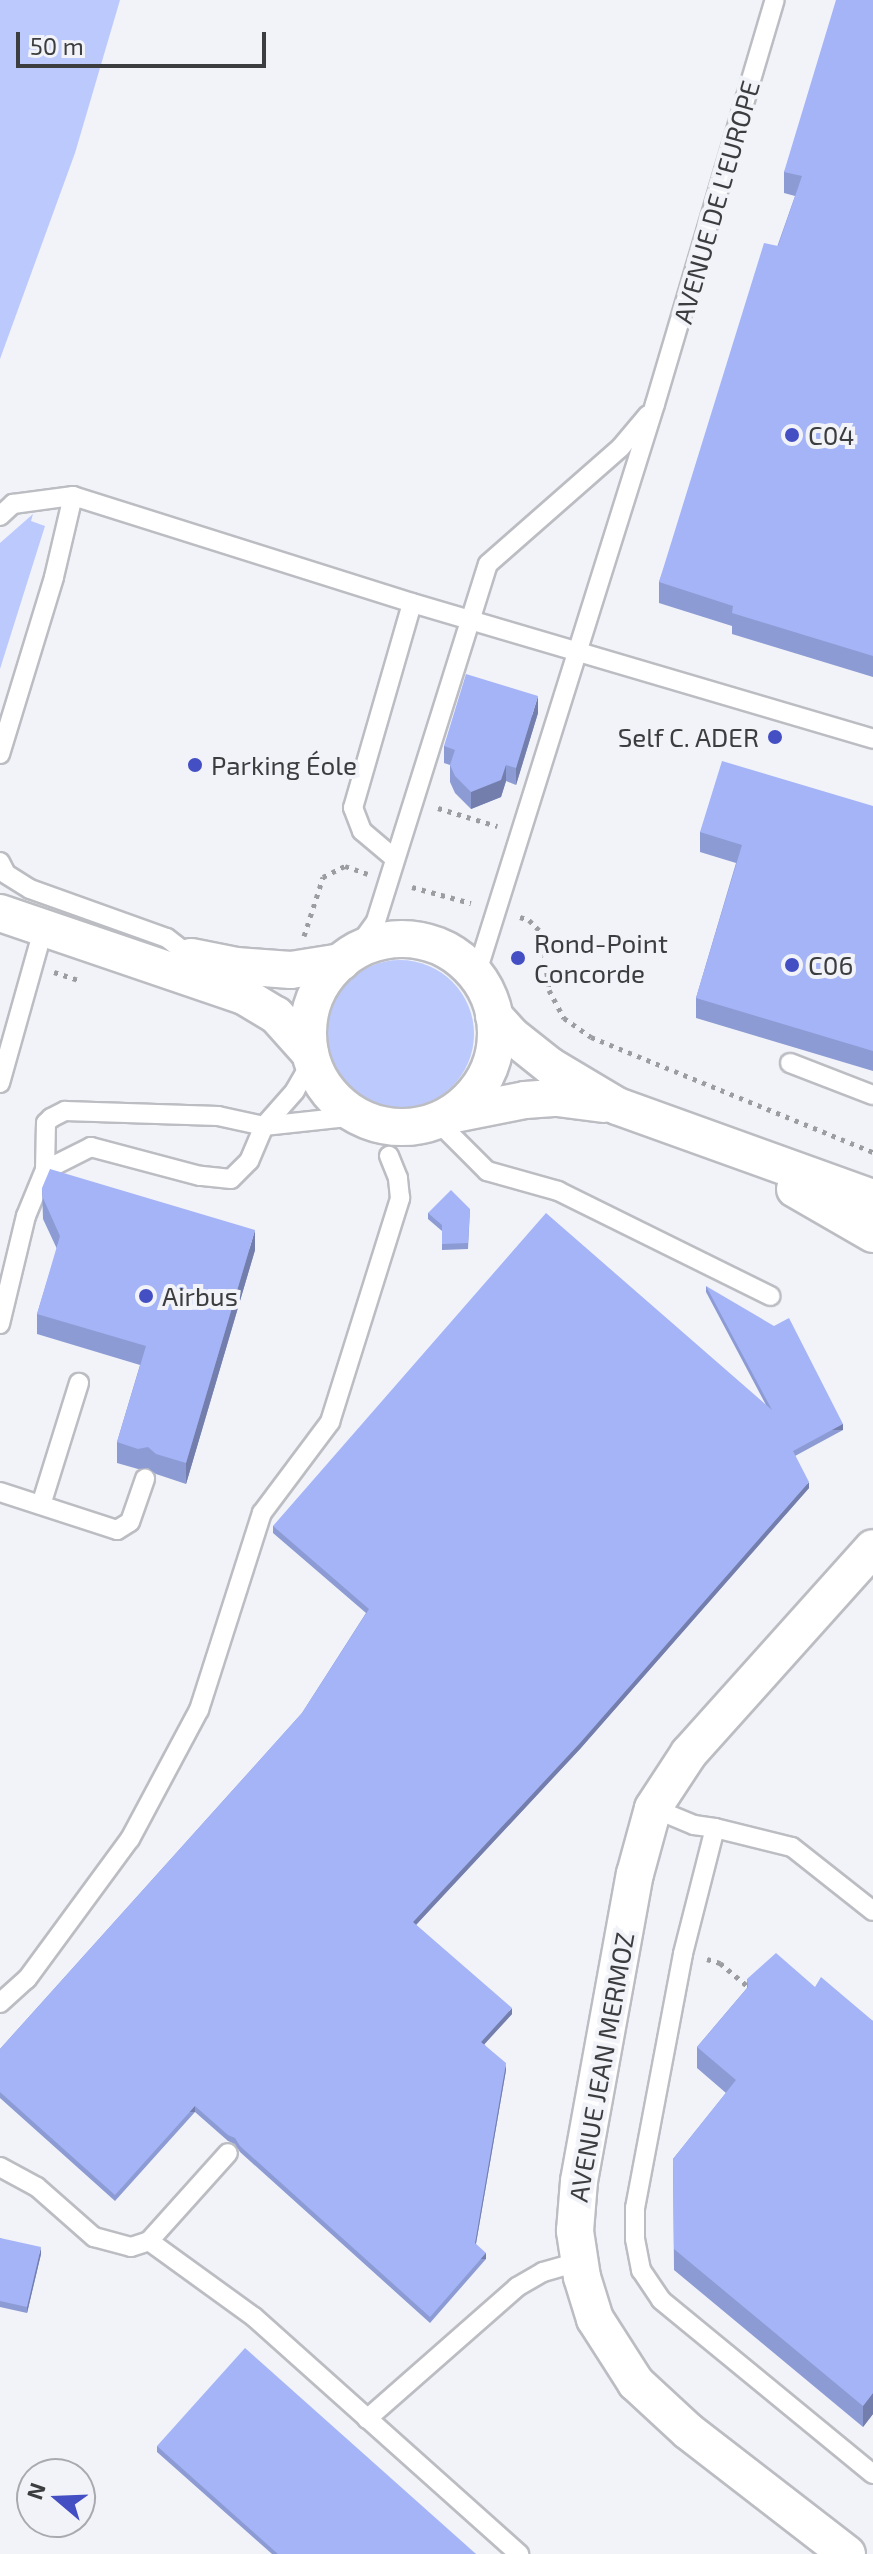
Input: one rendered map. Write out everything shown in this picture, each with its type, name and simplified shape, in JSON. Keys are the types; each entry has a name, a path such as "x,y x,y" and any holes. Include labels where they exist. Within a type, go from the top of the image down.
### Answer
{"street":[{"path":"0,913 244,996 276,1015 311,1057 329,1092 356,1116 394,1127 511,1102 557,1098 617,1106"},
{"path":"44,926 236,966 291,970 347,957 378,942 405,939 432,944 457,956 476,975 488,995 496,1040 482,1083 468,1101 443,1118"},
{"path":"311,1057 308,1033 313,1004 327,977 347,957"},
{"path":"494,1016 511,1035 550,1066 617,1106 873,1198"},
{"path":"714,1143 873,1234"},
{"name":"AVENUE JEAN MERMOZ","path":"847,2554 688,2431 636,2383 595,2319 579,2262 575,2231 579,2181 635,1874 653,1808 689,1753 873,1548"}],"lane":[{"name":"AVENUE DE L'EUROPE","path":"476,975 655,404 775,0"},
{"path":"347,957 376,921 468,619 488,564 621,447 655,404"},
{"path":"0,516 13,504 73,496 412,603 577,653 741,697 873,739"},
{"path":"0,754 54,577 73,496"},
{"path":"394,858 362,831 353,808 412,603"},
{"path":"0,862 6,874 30,889 167,938 193,958"},
{"path":"0,1083 44,926"},
{"path":"45,1170 91,1147 200,1176 231,1179 249,1161 264,1126 295,1091 311,1057"},
{"path":"790,1063 873,1095"},
{"path":"0,1324 26,1216 45,1170 46,1123 65,1111 218,1116 264,1126 356,1116"},
{"path":"443,1118 487,1171 558,1191 770,1296"},
{"path":"0,2003 27,1979 130,1839 199,1710 262,1513 330,1422 400,1198 398,1178 389,1156"},
{"path":"41,1505 79,1383"},
{"path":"0,1492 117,1530 130,1522 145,1479"},
{"path":"653,1808 694,1825 792,1847 873,1911"},
{"path":"715,1828 683,1954 635,2208 635,2239 641,2270 661,2300 873,2474"},
{"path":"0,2167 37,2187 101,2241 131,2247 149,2241 228,2153"},
{"path":"149,2241 254,2317 519,2554"},
{"path":"367,2419 517,2287 543,2272 579,2262"}],"path":[{"path":"425,803 510,830"},
{"path":"300,948 323,877 345,866 529,920 542,933 549,990 564,1018 591,1037 873,1152"},
{"path":"33,966 93,984"},
{"path":"683,1954 720,1963 754,1992"}],"shaded area":[{"path":"0,0 120,0 75,153 0,359"},
{"path":"33,514 31,521 45,526 0,669 0,543"},
{"path":"400,960 428,966 452,982 468,1006 474,1034 468,1062 452,1086 428,1102 400,1108 372,1102 348,1086 332,1062 326,1034 332,1006 348,982 372,966"}],"building":[{"name":"C04","path":"836,0 873,0 873,656 732,613 733,606 659,582 764,243 778,246 802,176 784,172"},
{"path":"466,674 538,696 516,768 506,765 501,780 471,792 455,776 450,765 455,750 444,746"},
{"name":"C06","path":"722,761 873,806 873,1051 696,998 742,845 700,832"},
{"path":"50,1169 255,1230 186,1463 156,1454 148,1447 138,1449 117,1442 146,1346 37,1314 60,1236 43,1198 42,1188"},
{"path":"451,1190 470,1209 468,1243 442,1244 442,1225 428,1213"},
{"path":"546,1213 772,1410 706,1286 774,1326 789,1318 843,1424 793,1451 809,1482 580,1743 413,1922 512,2008 481,2042 506,2063 475,2243 486,2253 430,2317 240,2146 235,2138 195,2106 115,2195 0,2092 0,2049 302,1713 369,1609 273,1526"},
{"path":"776,1953 815,1987 821,1977 873,2021 873,2393 863,2406 674,2249 673,2159 736,2080 697,2047 748,1987 747,1979"},
{"path":"0,2238 41,2247 27,2307 0,2301"},
{"path":"245,2348 476,2554 278,2554 157,2446"}],"place":[{"name":"C04","path":"792,435"},
{"name":"Self C. ADER","path":"775,737"},
{"name":"Parking Éole","path":"195,765"},
{"name":"Rond-Point Concorde","path":"518,958"},
{"name":"C06","path":"792,965"},
{"name":"Airbus","path":"146,1296"}]}
